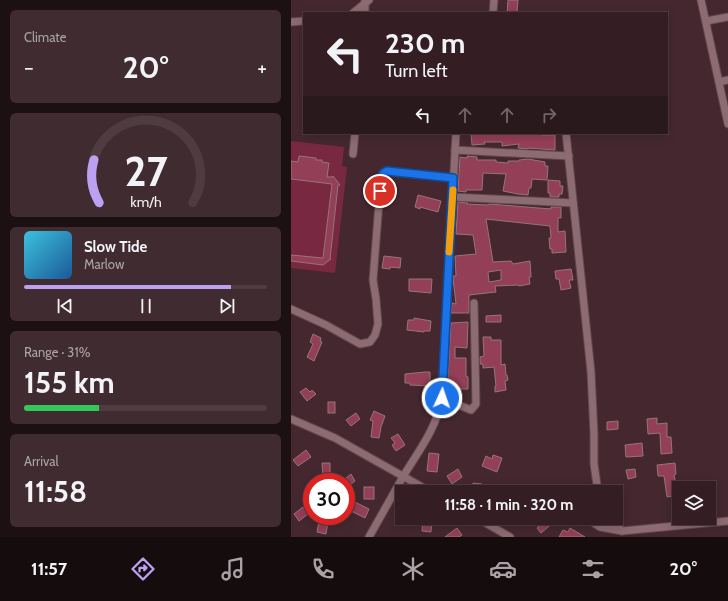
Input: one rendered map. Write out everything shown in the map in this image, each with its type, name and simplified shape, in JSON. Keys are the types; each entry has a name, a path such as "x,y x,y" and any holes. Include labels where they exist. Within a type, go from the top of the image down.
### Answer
{"street":[{"path":"493,12 494,0"},
{"path":"701,0 728,124"},
{"path":"354,12 366,1"},
{"path":"365,12 366,1"},
{"path":"706,21 728,17"},
{"path":"291,22 303,21"},
{"path":"719,82 728,80"},
{"path":"353,154 355,134"},
{"path":"369,537 435,422 442,398 456,134"},
{"path":"566,134 591,372 594,464 597,485"},
{"path":"455,150 569,156"},
{"path":"291,309 326,325 360,344 370,342 375,335 378,324 373,280 381,177 383,173 387,171 453,178"},
{"path":"452,197 573,203"},
{"path":"442,398 471,410 476,404 474,303"},
{"path":"291,419 335,438 418,485"},
{"path":"597,525 620,534 728,521"},
{"path":"489,525 510,537"},
{"path":"614,525 620,534"}],"shaded area":[{"path":"291,141 344,147 342,166 347,167 335,273 291,268"}],"building":[{"path":"508,0 518,0 517,12 507,12"},
{"path":"471,134 555,135 555,150 518,148 519,144 502,146 502,142 484,142 485,144 472,145"},
{"path":"299,156 316,158 316,160 322,160 322,162 329,163 327,177 333,176 340,185 338,185 331,259 323,265 291,261 291,255 323,258 332,184 291,179 291,161 298,162"},
{"path":"467,156 477,157 477,160 496,160 496,162 508,163 508,161 528,159 545,162 545,166 548,166 547,180 532,179 531,188 529,188 528,195 518,194 503,191 506,174 483,173 482,190 466,190 466,192 458,191 460,157 467,158"},
{"path":"548,180 560,181 560,186 563,186 562,194 559,194 559,197 550,197 550,193 548,193"},
{"path":"418,195 441,201 438,212 415,207"},
{"path":"458,202 468,203 467,204 489,204 551,209 551,207 561,207 561,218 558,218 558,232 565,231 566,252 552,253 549,238 551,238 550,226 486,219 493,262 511,261 513,264 530,261 530,284 519,286 495,286 496,292 469,295 469,313 451,313 452,303 456,304 453,278 453,276 456,276 455,256 476,254 473,235 456,234","holes":["501,270 501,280 489,282 488,272"]},
{"path":"384,256 401,258 400,268 382,268"},
{"path":"571,269 573,280 569,280 571,288 561,290 559,279 556,279 555,271"},
{"path":"409,279 432,279 431,293 409,291"},
{"path":"501,315 501,322 486,322 486,316"},
{"path":"414,318 431,321 430,331 424,332 407,330 408,320 414,320"},
{"path":"468,322 467,348 455,347 455,358 466,358 468,389 457,389 456,395 447,395 451,323"},
{"path":"313,334 321,338 320,341 322,342 314,361 307,357 313,344 310,342"},
{"path":"483,337 491,337 491,340 501,340 501,365 505,364 508,380 505,381 506,390 495,392 496,386 494,367 483,368 483,364 480,364 480,357 484,356"},
{"path":"430,372 430,386 410,385 410,383 405,383 405,374"},
{"path":"306,388 310,392 312,390 316,394 307,401 300,392"},
{"path":"328,402 335,402 335,413 328,413"},
{"path":"374,411 385,416 379,438 371,437 373,421 370,420"},
{"path":"356,413 360,419 351,426 346,420"},
{"path":"657,418 657,424 667,423 667,437 671,437 672,453 661,454 660,433 648,434 647,419"},
{"path":"618,421 618,429 607,430 607,422"},
{"path":"398,434 405,445 396,451 392,445 395,443 391,438"},
{"path":"642,443 643,456 626,457 625,445"},
{"path":"306,450 311,457 298,466 293,460"},
{"path":"429,453 439,454 437,472 427,471"},
{"path":"493,455 502,458 497,472 482,466 486,456 492,459"},
{"path":"322,463 330,463 330,473 323,473"},
{"path":"675,463 676,474 674,475 675,481 672,481 672,496 667,497 664,476 658,476 657,465"},
{"path":"458,469 462,477 452,484 447,476"},
{"path":"635,469 636,477 628,479 626,470"},
{"path":"473,483 482,484 482,485 473,485"},
{"path":"364,487 374,487 374,499 364,499"},
{"path":"355,502 369,509 365,518 355,513"},
{"path":"303,507 303,518 299,521 294,514"},
{"path":"318,525 328,525 326,534 317,532"},
{"path":"422,525 432,525 431,532 422,531"},
{"path":"538,525 550,525 541,533 537,528"},
{"path":"457,528 462,535 459,537 445,537"},
{"path":"570,528 585,537 559,537 563,530 568,532"}],"slow traffic":[{"path":"449,252 453,190"}],"route":[{"path":"380,191 381,177 383,173 387,171 453,178 442,398"}]}
